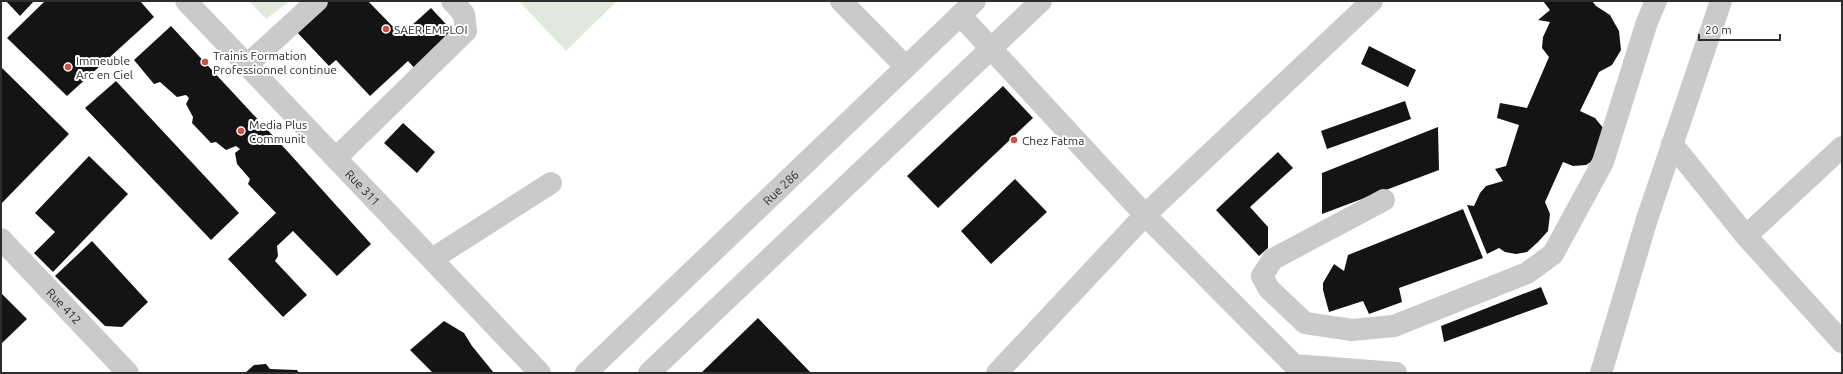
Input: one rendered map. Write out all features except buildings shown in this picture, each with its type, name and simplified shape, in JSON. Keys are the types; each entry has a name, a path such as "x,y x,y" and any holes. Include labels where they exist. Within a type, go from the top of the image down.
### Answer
{"street":[{"name":"Rue 311","path":"186,1 540,373"},
{"path":"247,64 318,1"},
{"path":"336,158 466,30 464,14 452,1"},
{"path":"841,1 906,67"},
{"path":"649,373 1041,1"},
{"path":"997,373 1145,215 1372,1"},
{"path":"1384,200 1273,259 1262,276 1269,289 1305,323 1352,330 1394,326 1527,273 1553,254 1603,162 1646,22 1656,1"},
{"path":"1601,373 1647,219 1721,1"},
{"path":"968,8 991,48 1145,215 1294,365 1396,373"},
{"name":"Rue 286","path":"586,373 968,8"},
{"path":"1672,144 1746,236 1842,342"},
{"path":"1746,236 1842,147"},
{"path":"432,260 551,184"},
{"name":"Rue 412","path":"1,239 128,373"}],"shaded area":[{"path":"249,1 290,1 266,19"},
{"path":"519,1 617,1 566,51"}],"place":[{"name":"SAER EMPLOI","path":"386,29"},
{"name":"Trainis Formation Professionnel continue","path":"205,62"},
{"name":"Immeuble Arc en Ciel","path":"68,67"},
{"name":"Media Plus Communit","path":"241,131"},
{"name":"Chez Fatma","path":"1014,140"}]}
